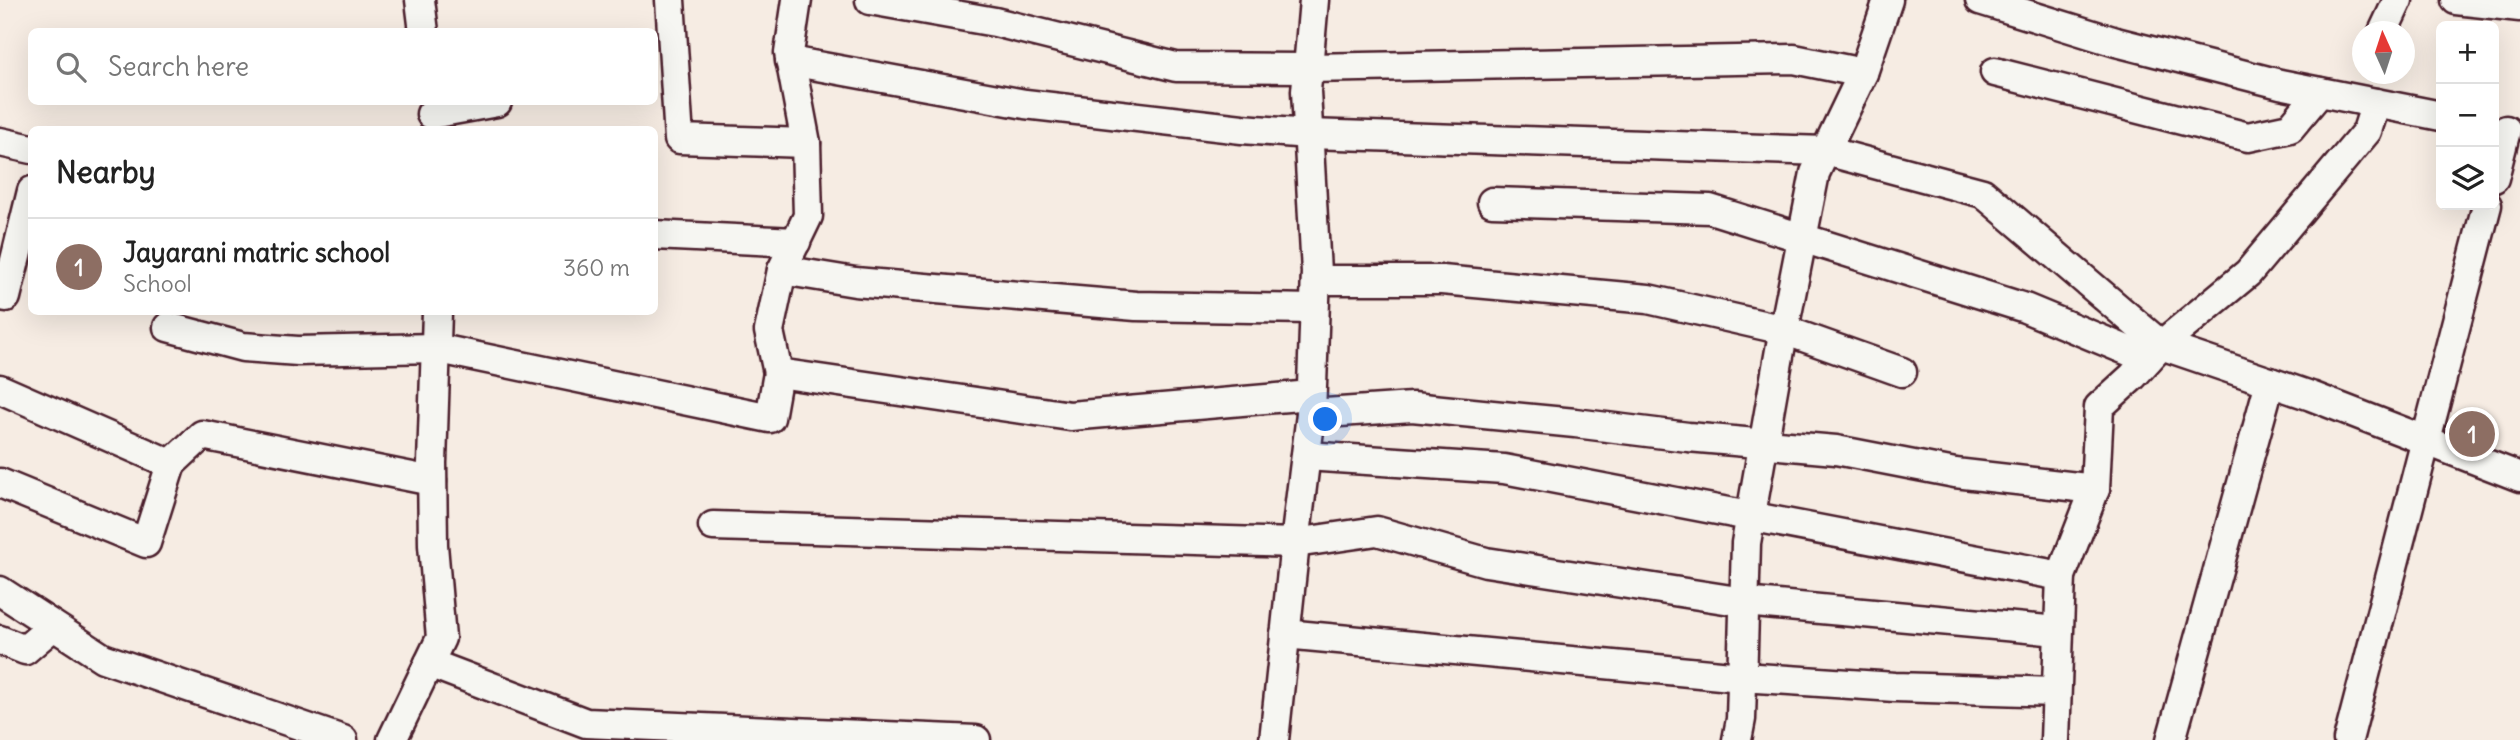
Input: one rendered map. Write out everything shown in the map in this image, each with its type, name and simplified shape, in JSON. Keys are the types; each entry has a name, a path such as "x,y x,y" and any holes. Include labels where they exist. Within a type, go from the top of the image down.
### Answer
{"street":[{"path":"420,0 424,28"},
{"path":"670,0 679,139 806,143"},
{"path":"168,327 243,347 298,351 435,348 770,418 778,373 769,331 782,270 808,216 806,143 789,53 797,0"},
{"path":"870,0 995,22 1177,67 1308,68 1794,58 1863,73"},
{"path":"1274,740 1311,405 1315,280 1306,91 1314,0"},
{"path":"1737,740 1741,719 1746,543 1815,173 1863,73 1888,0"},
{"path":"1980,0 2116,42 2320,92 2364,92 2436,114"},
{"path":"2388,21 2398,0"},
{"path":"2456,0 2520,7"},
{"path":"790,61 1026,104 1242,129 1309,134 1826,151 1983,193 2155,352"},
{"path":"1995,72 2248,137 2290,128 2320,92"},
{"path":"2055,740 2061,576 2095,489 2099,407 2155,352 2248,273 2367,131 2364,92"},
{"path":"431,115 482,105"},
{"path":"2499,160 2507,130"},
{"path":"0,142 28,148"},
{"path":"1492,202 1710,209 2025,308 2155,352 2270,382 2520,476"},
{"path":"6,297 28,207"},
{"path":"2348,740 2486,210"},
{"path":"658,235 796,242"},
{"path":"782,270 855,282 1136,306 1314,309"},
{"path":"1315,280 1442,280 1648,299 1784,330 1902,372"},
{"path":"392,740 441,638 433,545 432,481 437,315"},
{"path":"778,373 1070,416 1311,405 1412,407 1836,450 1955,473 2095,489"},
{"path":"2171,740 2270,382"},
{"path":"0,389 171,464"},
{"path":"0,483 146,542 171,464 202,435 432,481"},
{"path":"1306,456 1504,469 2061,576"},
{"path":"713,526 1295,543 1377,531 1486,562 1744,602 2058,631"},
{"path":"0,591 103,658 343,740"},
{"path":"0,640 25,650 52,626"},
{"path":"1285,634 1742,677 1895,687 2056,692"},
{"path":"429,663 588,731 976,740"}],"place":[{"name":"Jayarani matric school","path":"2472,434"}]}
